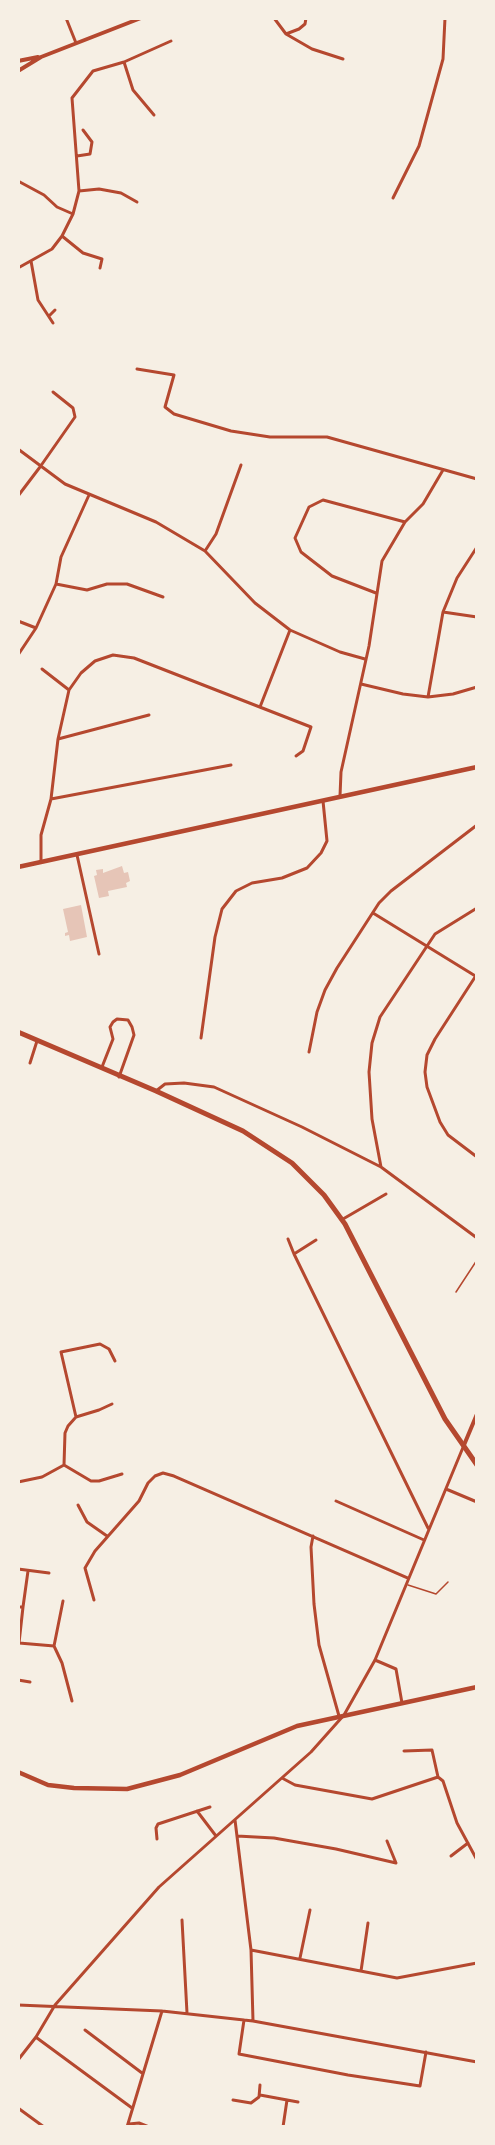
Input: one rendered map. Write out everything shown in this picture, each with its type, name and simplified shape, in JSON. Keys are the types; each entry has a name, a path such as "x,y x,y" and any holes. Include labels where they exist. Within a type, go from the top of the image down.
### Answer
{"highway":[{"path":"18,1032 243,1131 292,1163 324,1195 342,1219 439,1409 476,1463"}],"main road":[{"path":"18,867 477,767"},
{"path":"18,1772 48,1785 74,1788 127,1788 180,1775 297,1726 477,1687"}],"street":[{"path":"66,18 76,43"},
{"path":"18,71 41,57 141,18"},
{"path":"274,18 286,34 312,49 343,59"},
{"path":"286,34 299,29 305,24 306,18"},
{"path":"393,198 419,146 443,59 445,18"},
{"path":"18,268 51,249 62,236 73,214 79,191 72,99 93,71 124,62 171,41"},
{"path":"18,61 41,57"},
{"path":"124,62 133,90 154,115"},
{"path":"77,156 90,154 93,142 83,130"},
{"path":"18,181 44,195 57,207 73,214"},
{"path":"79,191 99,189 121,193 137,202"},
{"path":"62,236 83,253 102,259 100,268"},
{"path":"31,261 38,300 53,323"},
{"path":"49,316 55,310"},
{"path":"136,369 174,375 165,406 174,414 231,431 270,436 327,438 476,478 477,473"},
{"path":"18,496 75,417 73,408 53,392"},
{"path":"18,449 65,484 156,522 206,551 255,603 290,630 340,652 366,660"},
{"path":"206,551 216,534 241,465"},
{"path":"339,796 341,772 366,660 382,561 405,522 423,504 443,470"},
{"path":"18,655 36,628 56,584 64,547 89,495"},
{"path":"376,593 332,576 302,552 295,538 309,507 323,500 405,522"},
{"path":"428,697 443,612 457,578 477,547"},
{"path":"56,584 87,590 107,584 126,584 163,597"},
{"path":"443,612 477,617"},
{"path":"18,621 36,628"},
{"path":"260,707 290,630"},
{"path":"41,862 41,835 51,799 58,739 69,690 81,673 95,661 113,655 134,658 311,727 303,751 296,756"},
{"path":"42,669 69,690"},
{"path":"361,684 403,694 428,697 453,694 477,687"},
{"path":"58,739 149,715"},
{"path":"51,799 231,765"},
{"path":"201,1038 215,937 222,909 236,891 252,883 282,878 307,868 321,853 327,841 323,801"},
{"path":"309,1052 317,1012 325,990 373,913 392,891 477,825"},
{"path":"76,855 99,954"},
{"path":"381,1167 372,1119 369,1072 372,1043 380,1017 426,945 441,929 477,908"},
{"path":"373,913 476,976 435,1039 427,1055 425,1072 427,1087 440,1122 448,1135 477,1157"},
{"path":"101,1069 113,1039 110,1027 112,1022 117,1019 128,1020 134,1035 119,1077"},
{"path":"30,1063 37,1041"},
{"path":"156,1091 165,1084 184,1083 214,1087 302,1127 381,1167 477,1238"},
{"path":"342,1219 386,1194"},
{"path":"288,1239 429,1530"},
{"path":"294,1254 316,1240"},
{"path":"76,1417 61,1352 100,1344 109,1349 115,1361"},
{"path":"64,1465 65,1433 76,1417 112,1404"},
{"path":"18,2060 36,2037 55,2005 159,1887 311,1752 341,1716 375,1660 477,1414"},
{"path":"64,1465 91,1480 99,1481 122,1474"},
{"path":"18,1482 42,1477 64,1465"},
{"path":"94,1600 85,1568 95,1551 140,1501 148,1483 155,1476 163,1473 408,1578"},
{"path":"446,1489 477,1502"},
{"path":"336,1501 424,1540"},
{"path":"78,1505 87,1522 108,1536"},
{"path":"313,1536 311,1547 314,1604 319,1645 341,1716"},
{"path":"18,1569 49,1573"},
{"path":"28,1571 18,1643 54,1646"},
{"path":"63,1600 54,1646 62,1663 72,1701"},
{"path":"18,1607 23,1607"},
{"path":"375,1660 396,1669 402,1703"},
{"path":"18,1680 30,1682"},
{"path":"404,1751 432,1750 438,1777 443,1781 457,1823 477,1860"},
{"path":"282,1778 295,1785 372,1799 438,1777"},
{"path":"157,1839 158,1824 210,1808"},
{"path":"197,1811 216,1836"},
{"path":"235,1820 251,1950 253,2021"},
{"path":"237,1836 274,1838 396,1863 387,1841"},
{"path":"451,1856 468,1844"},
{"path":"472,1850 477,1847"},
{"path":"300,1958 310,1910"},
{"path":"182,1920 187,2013"},
{"path":"361,1971 368,1923"},
{"path":"251,1950 397,1978 477,1963"},
{"path":"18,2005 162,2011 253,2021 477,2062"},
{"path":"149,2127 139,2123 128,2125 162,2011"},
{"path":"244,2020 239,2054 348,2075 420,2086 426,2052"},
{"path":"85,2030 142,2073"},
{"path":"36,2037 132,2108"},
{"path":"233,2100 251,2103 260,2095 260,2085"},
{"path":"260,2095 298,2102"},
{"path":"283,2127 287,2100"},
{"path":"18,2108 44,2127"}],"lane":[{"path":"456,1292 477,1260"},
{"path":"406,1584 436,1594 448,1582"}],"building":[{"path":"122,866 124,873 128,872 130,881 126,883 127,887 108,891 109,896 99,898 94,876 97,875 96,870 103,869 103,873"},
{"path":"81,905 87,937 70,941 69,935 65,936 68,932 63,909"}]}
